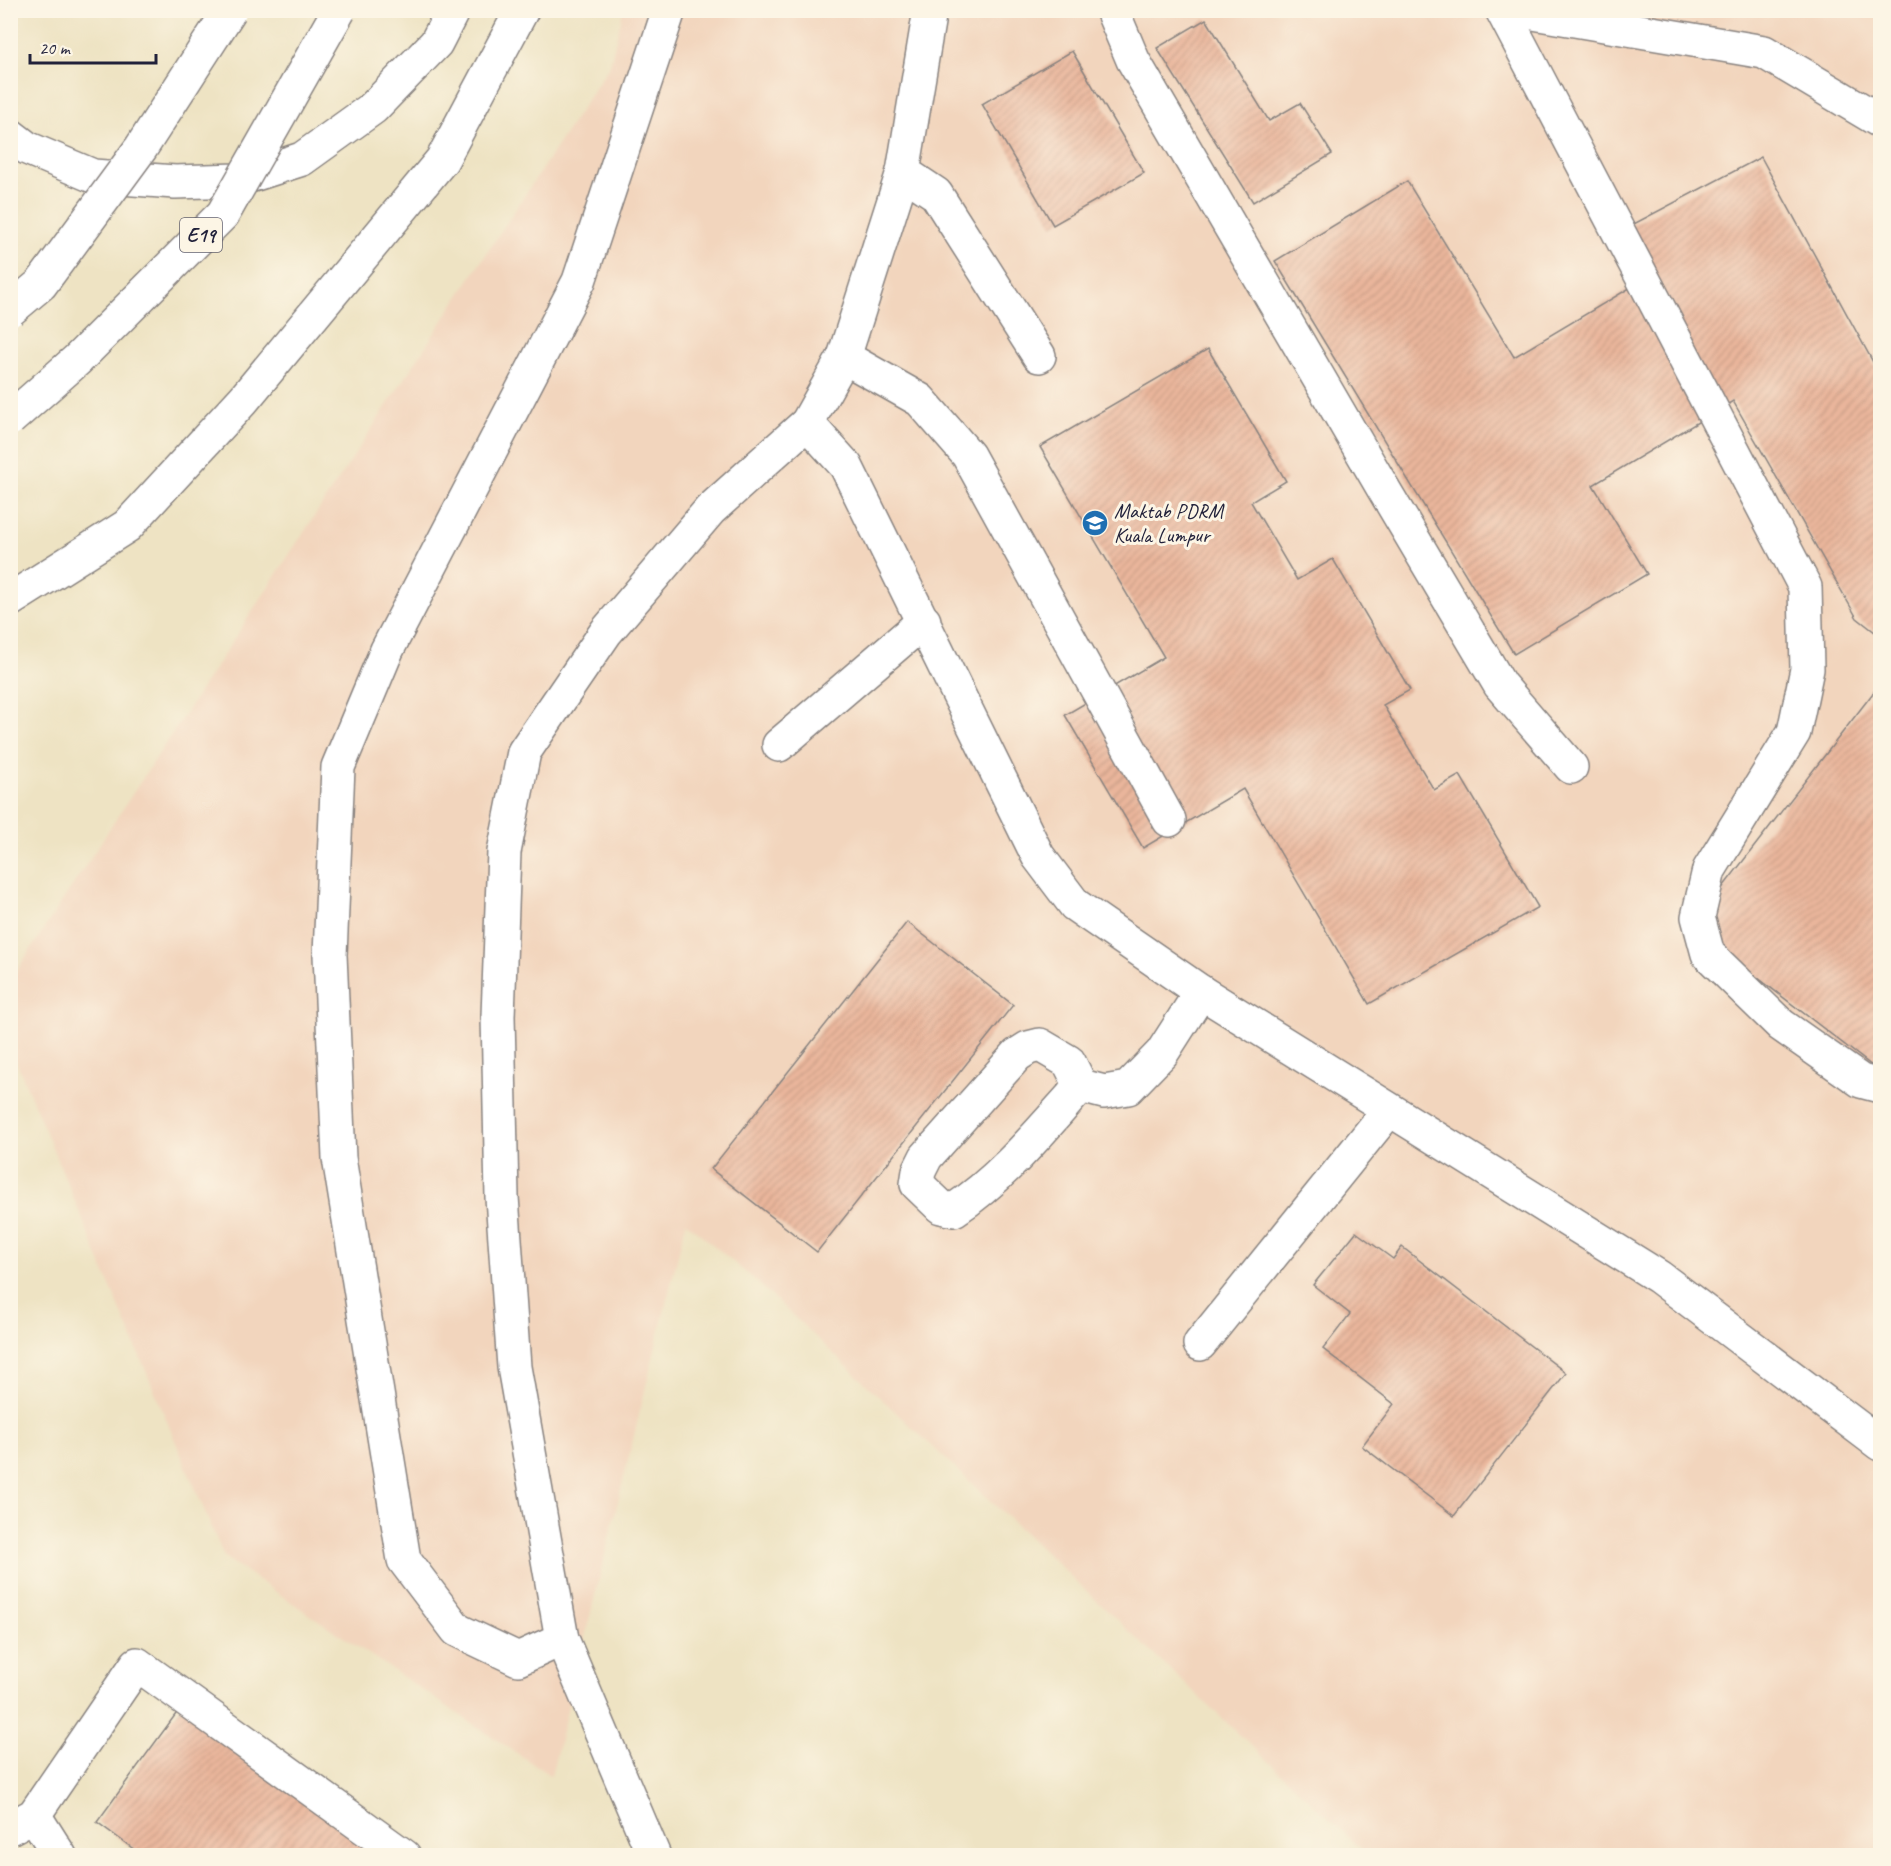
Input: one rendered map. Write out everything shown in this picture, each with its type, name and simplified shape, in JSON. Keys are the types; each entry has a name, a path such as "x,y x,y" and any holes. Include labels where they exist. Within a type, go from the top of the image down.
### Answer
{"main road":[{"path":"10,310 41,284 141,147 230,10"},
{"name":"E19","path":"10,419 77,360 223,214 339,10"},
{"path":"19,141 93,176 175,183 237,180 302,159 373,108 436,43 453,10"},
{"path":"10,600 128,526 244,399 442,160 522,10"},
{"path":"562,1639 518,1659 457,1630 404,1560 339,1158 330,955 338,767 387,650 579,281 669,10"},
{"path":"654,1856 562,1639 514,1368 502,1197 498,1016 504,852 524,752 606,632 703,519 807,423 844,357 903,172 930,10"},
{"path":"1112,10 1133,60 1500,685 1571,767"},
{"path":"1502,10 1805,587 1808,669 1794,732 1709,870 1698,916 1708,954 1781,1025 1861,1081 1881,1086"},
{"path":"1516,10 1764,52 1881,121"},
{"path":"903,172 936,194 1039,356"},
{"path":"844,357 920,400 968,455 1169,820"},
{"path":"807,423 846,466 1038,856 1075,905 1201,993 1659,1276 1881,1444"},
{"path":"779,745 924,621"},
{"path":"1081,1086 976,1196 954,1210 941,1207 917,1184 919,1171 926,1158 1017,1054 1040,1045 1069,1062 1081,1086 1104,1092 1128,1088 1162,1053 1201,993"},
{"path":"1200,1344 1389,1110"},
{"path":"60,1856 22,1822 137,1664 404,1856"}],"shaded area":[{"name":"Maktab PDRM Kuala Lumpur","path":"623,11 1880,11 1880,1855 1368,1855 757,1282 686,1222 551,1776 224,1557 11,1049 10,981 610,65"}],"building":[{"path":"1206,19 1269,121 1300,103 1332,154 1253,202 1157,48"},
{"path":"1072,51 1144,173 1053,225 982,104"},
{"path":"1761,157 1880,375 1880,636 1857,618 1733,401 1593,485 1647,574 1514,654 1275,261 1407,181 1514,357 1655,273 1628,227"},
{"path":"1208,349 1286,481 1251,502 1297,580 1333,559 1410,690 1383,705 1434,790 1460,775 1538,907 1369,1004 1243,789 1143,848 1065,715 1164,657 1040,447"},
{"path":"1880,684 1880,1072 1692,927"},
{"path":"907,922 1013,1005 817,1252 711,1169"},
{"path":"1356,1232 1393,1259 1402,1247 1566,1373 1454,1516 1362,1446 1394,1404 1323,1349 1350,1314 1313,1285"},
{"path":"181,1707 385,1856 143,1856 97,1822"}],"place":[{"name":"Maktab PDRM Kuala Lumpur","path":"1095,523"}]}
